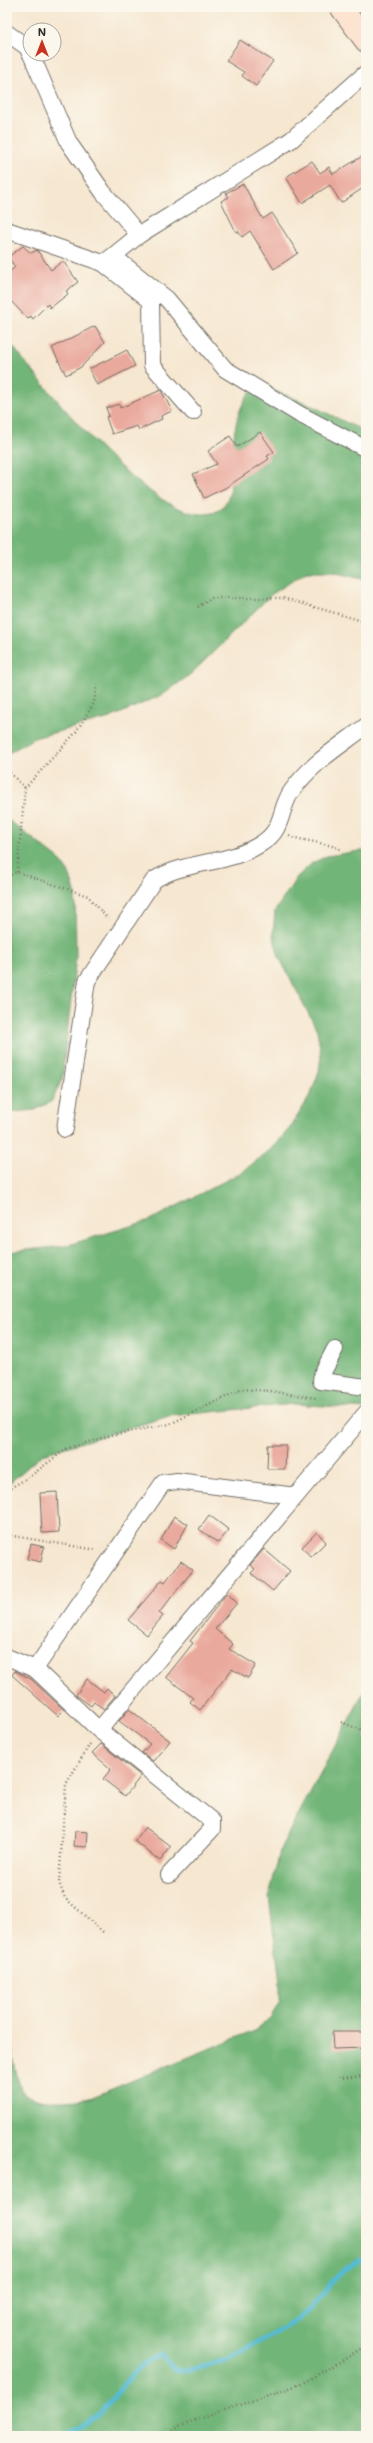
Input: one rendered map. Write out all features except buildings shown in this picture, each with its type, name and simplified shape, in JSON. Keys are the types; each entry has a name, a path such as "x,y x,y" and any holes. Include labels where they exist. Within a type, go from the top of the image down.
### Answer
{"main road":[{"path":"341,7 366,41"}],"street":[{"path":"7,33 22,44"},
{"path":"34,62 69,143 104,192 139,235"},
{"path":"108,259 139,235 291,140 366,73"},
{"path":"7,230 108,259 167,299 225,369 299,414 366,449"},
{"path":"108,259 151,301 152,365 193,412"},
{"path":"65,1129 87,981 154,880 164,873 217,862 262,843 277,830 290,793 310,767 366,726"},
{"path":"335,1349 322,1374 321,1381 366,1387"},
{"path":"99,1730 366,1413"},
{"path":"35,1669 163,1483 177,1481 296,1496"},
{"path":"7,1657 35,1669 99,1730 212,1821 212,1829 169,1876"}],"path":[{"path":"198,607 212,598 283,598 366,622"},
{"path":"17,872 24,788 76,732 94,703 97,684"},
{"path":"7,770 24,788"},
{"path":"277,830 306,842 333,846 342,850"},
{"path":"7,876 17,872 88,896 120,931"},
{"path":"7,1490 29,1477 66,1449 111,1435 170,1424 242,1389 319,1398"},
{"path":"7,1535 116,1553"},
{"path":"340,1722 366,1732"},
{"path":"99,1730 66,1784 59,1883 65,1898 102,1932"},
{"path":"339,2078 366,2076"},
{"path":"167,2436 181,2425 301,2384 366,2347"}],"green space":[{"path":"7,339 70,415 98,444 127,472 155,495 182,510 206,514 216,512 227,501 231,489 234,440 237,420 244,401 250,392 270,389 304,402 366,432 366,580 333,572 306,572 272,594 192,673 164,694 110,718 34,738 7,754"},
{"path":"7,819 59,859 69,873 75,892 76,956 62,1079 52,1101 35,1110 7,1113"},
{"path":"366,850 366,1409 294,1404 169,1416 43,1454 7,1485 7,1252 65,1246 150,1220 242,1172 270,1150 290,1128 310,1096 319,1072 321,1055 317,1030 279,957 273,935 275,911 297,877 312,863 327,856"},
{"path":"366,1688 366,2436 7,2436 7,2019 22,2091 28,2096 36,2099 54,2101 90,2098 257,2029 271,2017 280,2001 280,1982 269,1897 281,1847"}],"waterway":[{"path":"62,2436 99,2413 142,2366 160,2355 174,2369 185,2371 227,2361 291,2324 309,2310 330,2284 345,2269 366,2256"}]}
